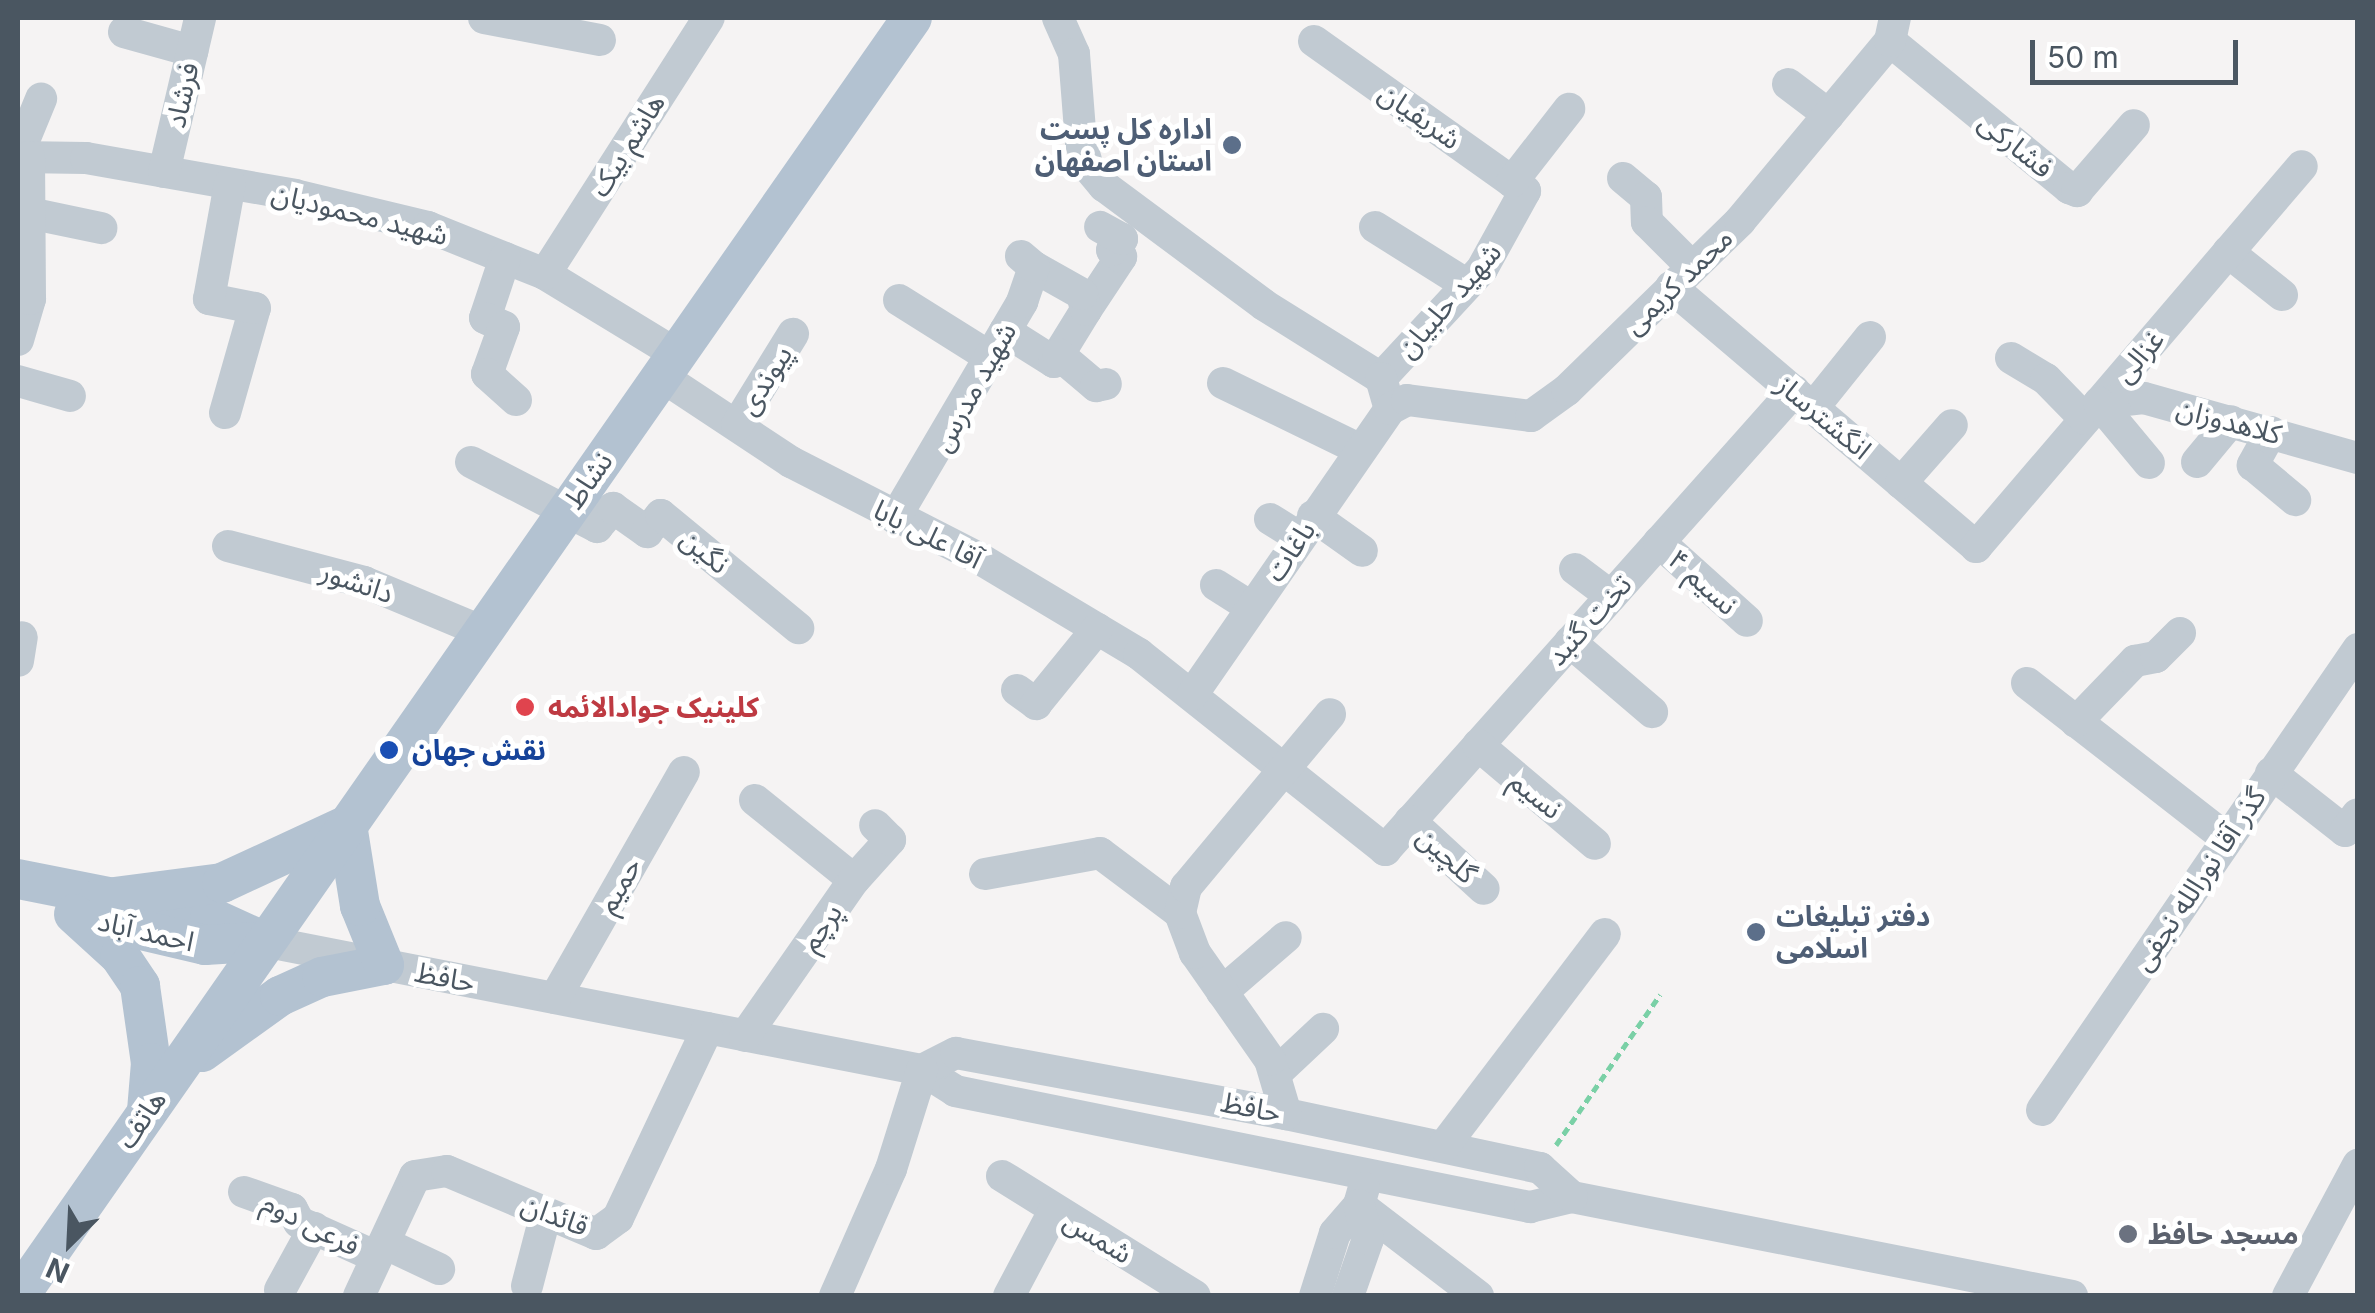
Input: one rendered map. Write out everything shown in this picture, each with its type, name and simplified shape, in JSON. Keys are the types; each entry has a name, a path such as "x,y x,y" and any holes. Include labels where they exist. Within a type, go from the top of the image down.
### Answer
{"main road":[{"name":"نشاط","path":"262,942 912,18"},
{"path":"146,1111 151,1063 140,986 86,906 222,883 346,825 360,906 384,965 322,977 280,996 176,1070"},
{"name":"احمد آباد","path":"18,879 204,945 262,942"},
{"name":"احمد آباد","path":"18,897 86,906"},
{"name":"هاتف","path":"19,1296 262,942"}],"street":[{"name":"فرشاد","path":"164,172 200,18"},
{"path":"484,18 600,40"},
{"name":"هاشم بیک","path":"546,274 709,18"},
{"path":"1058,18 1074,54 1085,155 1104,186 1386,393"},
{"name":"محمد کریمی","path":"1386,393 1408,400 1531,416 1567,390 1808,160 1829,115 1893,29"},
{"name":"فشارکی","path":"1893,29 2069,188 2083,185 2134,126"},
{"path":"124,32 192,51"},
{"name":"شریفیان","path":"1314,41 1518,186"},
{"path":"1788,84 1829,115"},
{"path":"20,324 30,212 21,156 41,98"},
{"name":"شهید حلبیان","path":"1386,393 1502,239 1518,186 1569,109"},
{"name":"شهید محمودیان","path":"21,156 86,158 428,227 546,274 668,365"},
{"name":"غزالی","path":"1976,546 2302,166"},
{"name":"انگشترساز","path":"1623,178 1646,198 1646,222 1682,277 1804,400 1976,546"},
{"path":"224,413 256,308 209,298 230,184"},
{"path":"30,212 101,228"},
{"path":"1375,226 1466,284"},
{"path":"899,300 997,344 1052,362 1095,309 1121,257 1112,250 1122,239 1100,228"},
{"path":"2228,252 2282,295"},
{"path":"505,258 484,318 504,327 487,374 516,400"},
{"name":"شهید مدرس","path":"895,518 997,344 1028,261 1082,294 1095,309"},
{"name":"پیوندی","path":"736,426 792,334"},
{"name":"تخت گنبد","path":"1385,850 1659,542 1870,337"},
{"path":"1058,354 1096,386 1106,384"},
{"path":"2012,358 2092,411 2150,464"},
{"name":"آقا علی بابا","path":"668,365 736,426 895,518 977,557 1097,629 1192,695 1385,850"},
{"path":"18,381 70,396"},
{"path":"1222,384 1361,450"},
{"name":"باغات","path":"1192,695 1361,450 1386,393"},
{"name":"کلاهدوزان","path":"2092,411 2144,398 2358,458"},
{"path":"2197,462 2232,421"},
{"path":"1902,483 1952,426"},
{"path":"2271,432 2253,465 2296,500"},
{"path":"471,462 568,507"},
{"name":"نگین","path":"568,507 597,526 613,508 647,532 661,515 798,628"},
{"path":"1270,519 1306,527 1362,551"},
{"name":"نسیم ۴","path":"1659,542 1748,621"},
{"name":"دانشور","path":"228,546 364,582 481,631"},
{"path":"1575,569 1611,596"},
{"path":"1216,585 1252,607"},
{"path":"1017,690 1036,704 1097,629"},
{"path":"2076,722 2135,661 2156,657 2180,632"},
{"path":"1570,642 1652,712"},
{"name":"گذر آقا نورالله نجفی","path":"2042,1110 2358,649"},
{"path":"2027,683 2226,838"},
{"path":"1286,1114 1275,1074 1194,952 1180,913 1186,887 1330,714"},
{"name":"نسیم","path":"1478,745 1595,844"},
{"name":"حمیم","path":"554,998 684,772"},
{"path":"2271,773 2346,831 2358,814"},
{"path":"756,800 854,880"},
{"name":"گلچین","path":"1410,821 1484,889"},
{"name":"پرچم","path":"746,1036 854,880 890,840 875,825"},
{"path":"985,874 1100,853 1180,913"},
{"path":"1444,1146 1605,934"},
{"path":"1222,992 1286,936"},
{"name":"حافظ","path":"262,942 922,1070 955,1091 1530,1207 1572,1197 2072,1296"},
{"name":"قائدان","path":"359,1296 415,1176 447,1170 596,1234 618,1218 708,1028"},
{"path":"1275,1074 1324,1028"},
{"name":"حافظ","path":"922,1070 956,1053 1286,1114 1540,1168 1572,1197"},
{"path":"835,1296 891,1169 922,1070"},
{"path":"2288,1296 2358,1165"},
{"path":"1316,1296 1336,1233 1359,1205 1368,1173"},
{"name":"شمس","path":"1002,1176 1196,1296"},
{"name":"فرعی دوم","path":"244,1192 292,1209 314,1228 439,1269"},
{"path":"1348,1296 1368,1239 1359,1205"},
{"path":"1359,1205 1478,1296"},
{"path":"1009,1296 1054,1211"},
{"path":"526,1286 546,1213"},
{"path":"280,1290 314,1228"}],"path":[{"path":"1540,1168 1660,995"}],"place":[{"name":"اداره کل پست استان اصفهان","path":"1232,145"},
{"name":"کلینیک جوادالائمه","path":"525,707"},
{"name":"نقش جهان","path":"389,750"},
{"name":"دفتر تبلیغات اسلامی","path":"1756,932"},
{"name":"مسجد حافظ","path":"2128,1234"}]}
